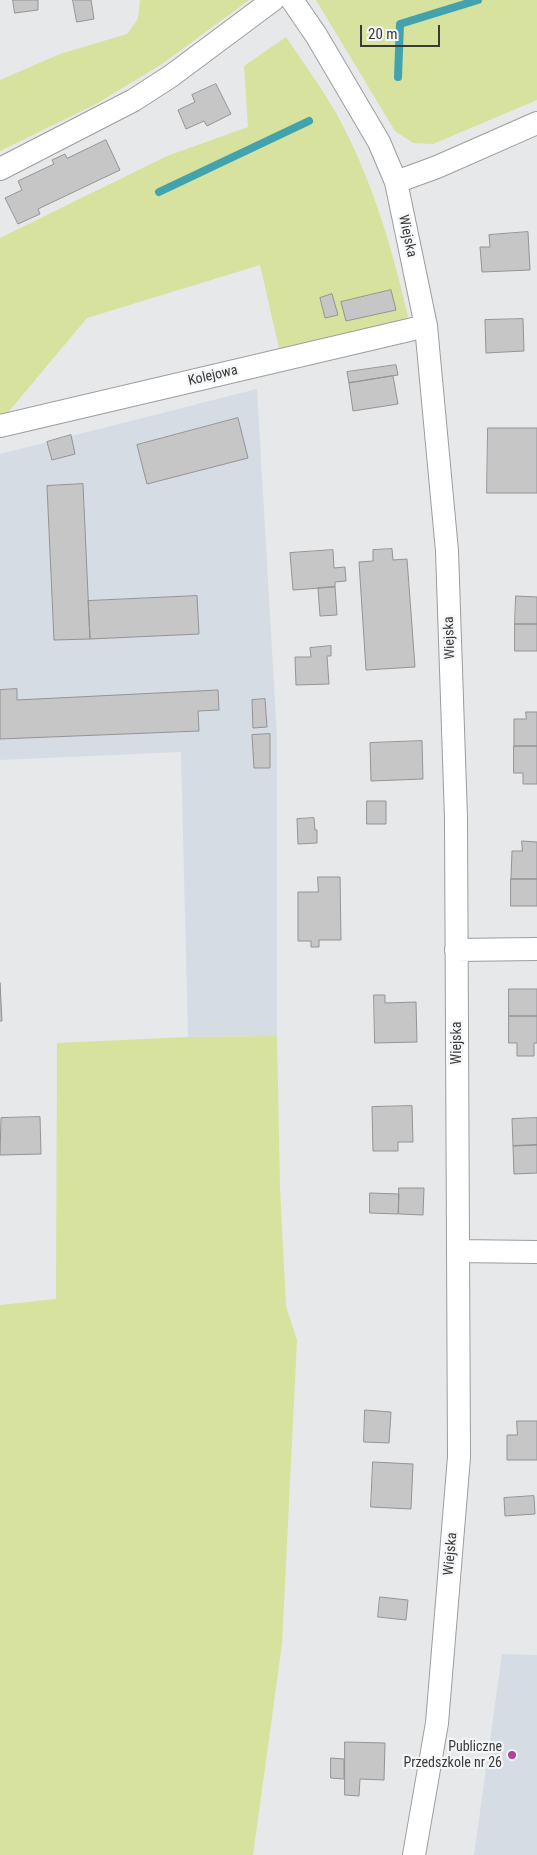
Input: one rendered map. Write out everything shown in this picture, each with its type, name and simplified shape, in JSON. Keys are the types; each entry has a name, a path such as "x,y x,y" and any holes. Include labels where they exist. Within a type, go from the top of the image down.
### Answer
{"street":[{"path":"0,169 134,100 171,76 273,0"},
{"name":"Wiejska","path":"292,0 316,35 379,142 396,182 426,326 447,551 456,818 459,1457 437,1723 414,1855"},
{"path":"396,182 437,167 537,123"},
{"name":"Kolejowa","path":"0,426 426,326"},
{"path":"456,950 537,949"},
{"path":"458,1251 537,1252"}],"shaded area":[{"path":"257,389 277,737 277,1036 188,1037 181,752 0,760 0,454"},
{"name":"Publiczne Przedszkole nr 26","path":"502,1654 537,1655 537,1855 474,1855"}],"green space":[{"path":"140,0 249,0 162,64 96,104 0,151 0,80 60,54 127,34 138,19"},
{"path":"316,0 537,0 537,100 433,144 413,143 395,131"},
{"path":"286,37 336,113 360,162 379,212 395,264 408,317 392,326 279,348 260,265 87,318 0,422 0,238 167,156 248,127 244,66"},
{"path":"277,1036 280,1189 286,1306 297,1340 282,1644 253,1855 0,1855 0,1305 56,1299 57,1043 188,1037"}],"building":[{"path":"13,0 38,0 38,10 15,13"},
{"path":"73,0 91,0 94,19 77,22"},
{"path":"216,84 231,114 207,126 204,121 186,129 178,110 195,102 192,95"},
{"path":"106,140 120,170 38,209 40,214 18,224 5,198 22,190 18,181 54,164 52,160 65,154 67,158"},
{"path":"528,232 530,270 482,272 480,247 490,247 489,235"},
{"path":"391,290 396,310 346,321 341,302"},
{"path":"332,294 338,315 325,318 320,298"},
{"path":"523,319 524,351 486,353 485,320"},
{"path":"396,365 398,375 349,383 347,372"},
{"path":"393,376 398,404 353,411 349,383"},
{"path":"238,418 248,458 147,484 137,445"},
{"path":"488,428 537,428 537,493 487,493"},
{"path":"71,435 75,454 52,460 47,442"},
{"path":"83,484 90,639 54,640 47,486"},
{"path":"392,549 393,560 407,559 415,667 366,670 359,562 373,561 373,550"},
{"path":"333,550 334,568 345,567 346,581 335,582 335,587 293,590 290,553"},
{"path":"335,587 337,615 320,616 318,588"},
{"path":"197,596 199,634 90,639 88,601"},
{"path":"516,596 537,597 537,624 515,624"},
{"path":"515,624 537,624 537,651 515,651"},
{"path":"331,646 331,656 327,656 329,684 296,685 295,657 311,657 310,648"},
{"path":"17,689 17,700 218,690 219,710 198,711 199,731 0,739 0,690"},
{"path":"265,699 267,727 253,728 252,700"},
{"path":"526,712 537,712 537,746 514,746 514,719 526,719"},
{"path":"270,734 270,768 254,768 252,735"},
{"path":"422,741 423,779 371,781 370,743"},
{"path":"514,746 537,746 537,784 523,784 523,773 514,773"},
{"path":"367,801 386,801 386,824 367,824"},
{"path":"314,818 315,830 317,830 317,843 298,844 297,819"},
{"path":"522,841 537,842 537,879 511,879 512,851 522,851"},
{"path":"318,877 340,877 341,940 319,940 319,947 311,947 311,941 298,941 298,892 318,892"},
{"path":"511,879 537,879 537,906 511,906"},
{"path":"0,983 2,1021 0,1021"},
{"path":"509,989 537,989 537,1016 509,1016"},
{"path":"374,995 385,995 385,1003 416,1002 417,1042 375,1043"},
{"path":"509,1016 537,1016 537,1043 534,1043 534,1056 517,1056 517,1043 509,1043"},
{"path":"412,1106 413,1142 398,1142 398,1151 373,1151 372,1107"},
{"path":"40,1117 41,1154 0,1155 1,1118"},
{"path":"537,1118 537,1145 513,1146 512,1119"},
{"path":"537,1145 537,1173 514,1174 513,1146"},
{"path":"399,1188 424,1188 423,1215 399,1214"},
{"path":"370,1193 399,1194 398,1214 370,1213"},
{"path":"365,1410 391,1412 389,1443 364,1442"},
{"path":"517,1421 537,1421 537,1460 507,1460 507,1435 517,1435"},
{"path":"373,1462 413,1464 411,1509 371,1507"},
{"path":"534,1496 535,1514 505,1516 504,1498"},
{"path":"380,1597 408,1600 406,1620 378,1617"},
{"path":"345,1742 385,1743 384,1780 360,1779 359,1796 345,1795"},
{"path":"331,1758 344,1759 344,1779 331,1778"}],"waterway":[{"path":"398,77 400,24 478,0"},
{"path":"159,192 309,121"}],"place":[{"name":"Publiczne Przedszkole nr 26","path":"512,1755"}]}
